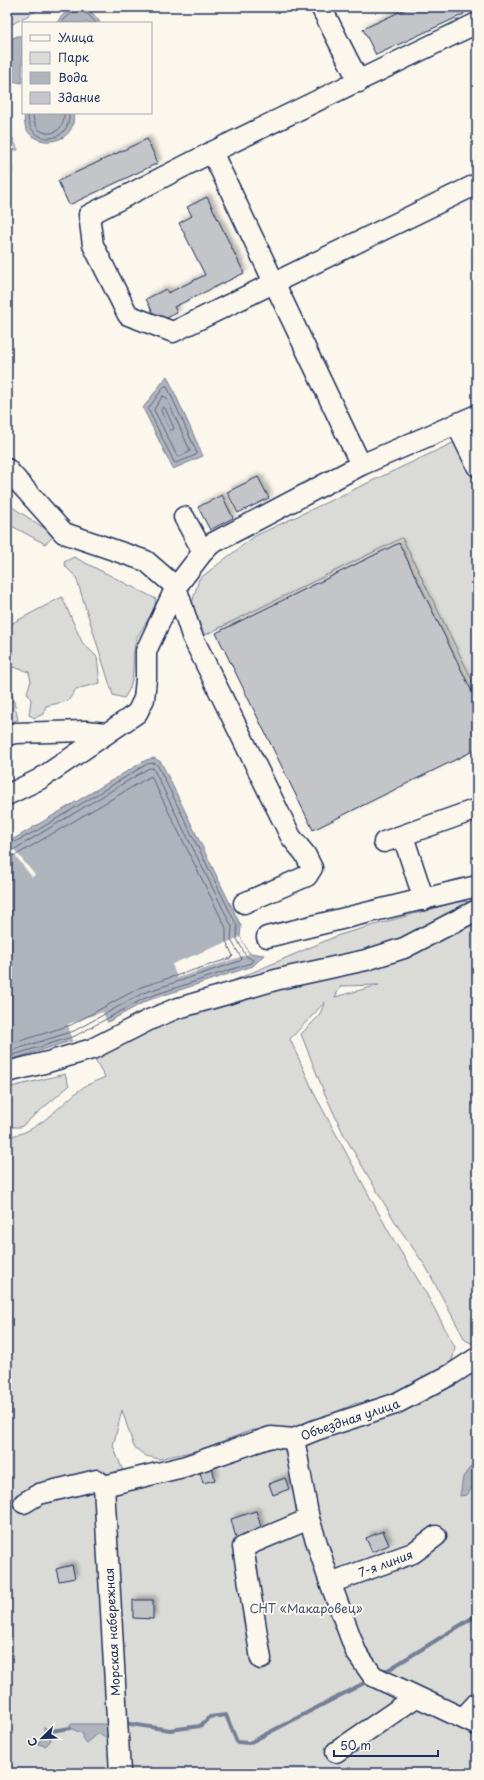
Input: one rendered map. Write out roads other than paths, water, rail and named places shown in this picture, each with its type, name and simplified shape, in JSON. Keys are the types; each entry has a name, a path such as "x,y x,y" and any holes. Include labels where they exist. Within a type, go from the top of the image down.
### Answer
{"street":[{"path":"321,7 359,82"},
{"path":"477,23 359,82 212,152 89,215 93,245 128,315 173,332 477,184"},
{"path":"212,152 362,465"},
{"path":"7,795 40,779 137,713 144,699 146,651 176,587 202,552 211,544 362,465 477,415"},
{"path":"457,424 477,466"},
{"path":"7,469 64,533 146,561 176,587 192,636 291,837 306,854 312,868 307,876 244,903"},
{"path":"184,517 202,552"},
{"path":"7,735 15,732 85,731 107,733"},
{"path":"384,842 477,809"},
{"path":"403,836 424,900"},
{"path":"267,937 477,886"},
{"path":"7,1072 92,1049 149,1020 175,1010 279,979 366,960 404,948 477,910"},
{"name":"Объездная улица","path":"104,1489 184,1467 271,1437 294,1439 316,1430 394,1404 452,1374 477,1358"},
{"path":"294,1439 309,1519 330,1583 356,1652 373,1676 470,1722 477,1703"},
{"path":"24,1503 39,1494 97,1480 104,1489"},
{"name":"Морская набережная","path":"104,1489 120,1773"},
{"path":"261,1659 243,1547 309,1519"},
{"name":"7-я линия","path":"330,1583 414,1553 436,1536"},
{"path":"336,1752 416,1697"}],"water":[{"path":"82,8 88,10 99,22 58,22 61,16 74,9"},
{"path":"17,36 22,36 22,83 12,81 7,77 7,41"},
{"path":"25,114 73,114 73,125 67,134 59,139 49,141 39,139 30,134 25,125"},
{"path":"7,158 12,167 12,173 7,182"},
{"path":"167,376 203,456 173,469 143,408"},
{"path":"154,758 161,762 241,926 240,937 249,953 264,955 253,966 146,1001 77,1039 7,1061 7,843 146,760"},
{"path":"477,1458 477,1483 475,1483 467,1495 460,1496 463,1477"},
{"path":"70,1724 106,1724 108,1731 112,1735 108,1740 98,1733 86,1743 83,1739 83,1734 70,1728"},
{"path":"44,1727 51,1731 51,1740 45,1746 38,1744 44,1734"}],"waterway":[{"path":"379,1670 388,1670 477,1615"},
{"path":"124,1723 170,1730 200,1726 210,1717 226,1715 237,1742 249,1743 366,1682"},
{"path":"51,1731 70,1728"}],"park label":[{"name":"СНТ «Макаровец»","path":"306,1608"}]}
